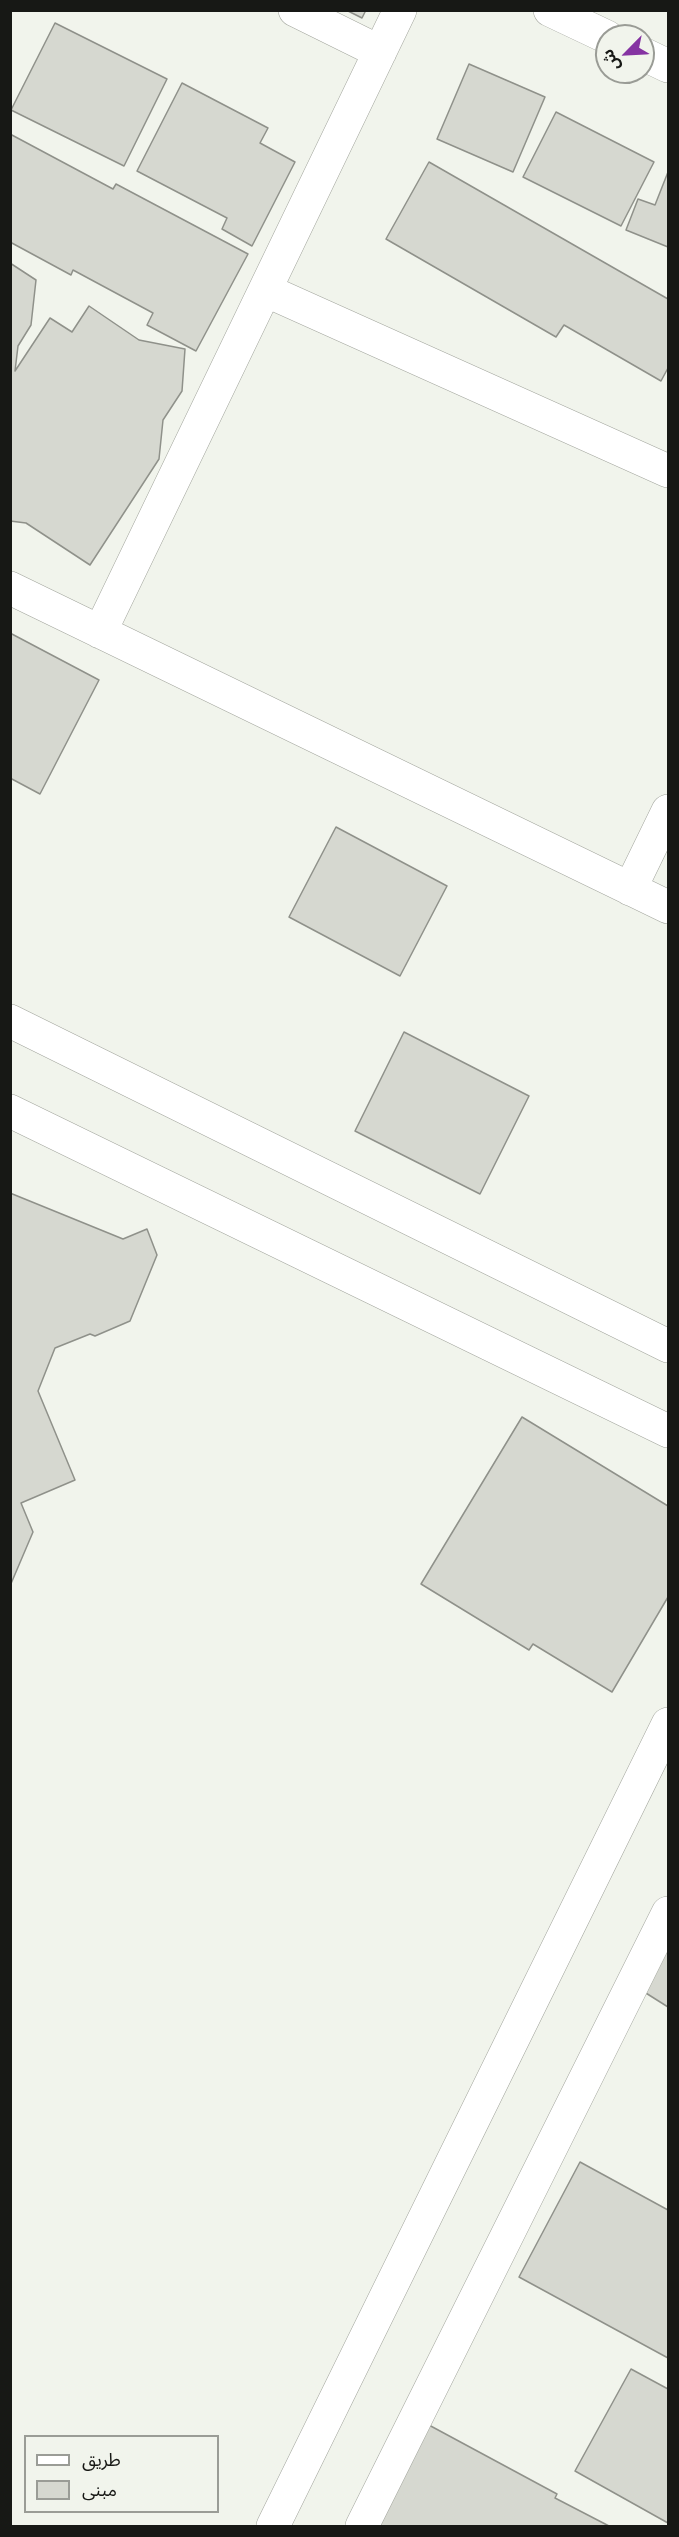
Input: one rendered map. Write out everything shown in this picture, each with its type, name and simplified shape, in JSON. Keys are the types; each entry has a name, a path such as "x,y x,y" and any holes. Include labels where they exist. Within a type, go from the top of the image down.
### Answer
{"street":[{"path":"295,10 380,52"},
{"path":"100,632 400,10"},
{"path":"550,10 595,31"},
{"path":"655,60 669,66"},
{"path":"265,290 669,471"},
{"path":"10,588 669,907"},
{"path":"630,889 669,811"},
{"path":"10,1021 669,1346"},
{"path":"10,1111 669,1431"},
{"path":"273,2526 669,1724"},
{"path":"362,2526 669,1913"}],"building":[{"path":"346,10 366,10 362,18"},
{"path":"55,23 167,79 124,166 11,110"},
{"path":"469,64 545,97 513,172 437,139"},
{"path":"182,83 268,128 260,143 295,162 252,246 222,229 227,218 137,171"},
{"path":"556,112 654,162 621,226 523,177"},
{"path":"10,134 113,189 116,184 248,254 196,351 147,325 153,313 73,270 71,275 10,242"},
{"path":"429,162 668,299 668,368 661,381 564,325 556,337 386,239"},
{"path":"668,172 668,247 626,230 638,199 655,205"},
{"path":"10,263 36,280 31,325 18,346 15,371 50,318 72,332 89,306 139,340 185,349 182,391 163,420 159,459 90,565 26,523 10,521"},
{"path":"10,633 99,680 40,794 10,778"},
{"path":"336,827 447,886 400,976 289,917"},
{"path":"404,1032 529,1096 480,1194 355,1131"},
{"path":"10,1193 123,1239 147,1229 157,1255 130,1321 95,1336 90,1334 55,1348 38,1391 75,1480 21,1503 33,1532 10,1586"},
{"path":"522,1417 668,1506 668,1597 612,1692 533,1644 529,1650 421,1584"},
{"path":"668,1921 668,2007 630,1983"},
{"path":"580,2162 668,2210 668,2358 519,2277"},
{"path":"631,2369 668,2389 668,2523 575,2471"},
{"path":"427,2424 557,2494 555,2498 609,2526 373,2526"}]}
